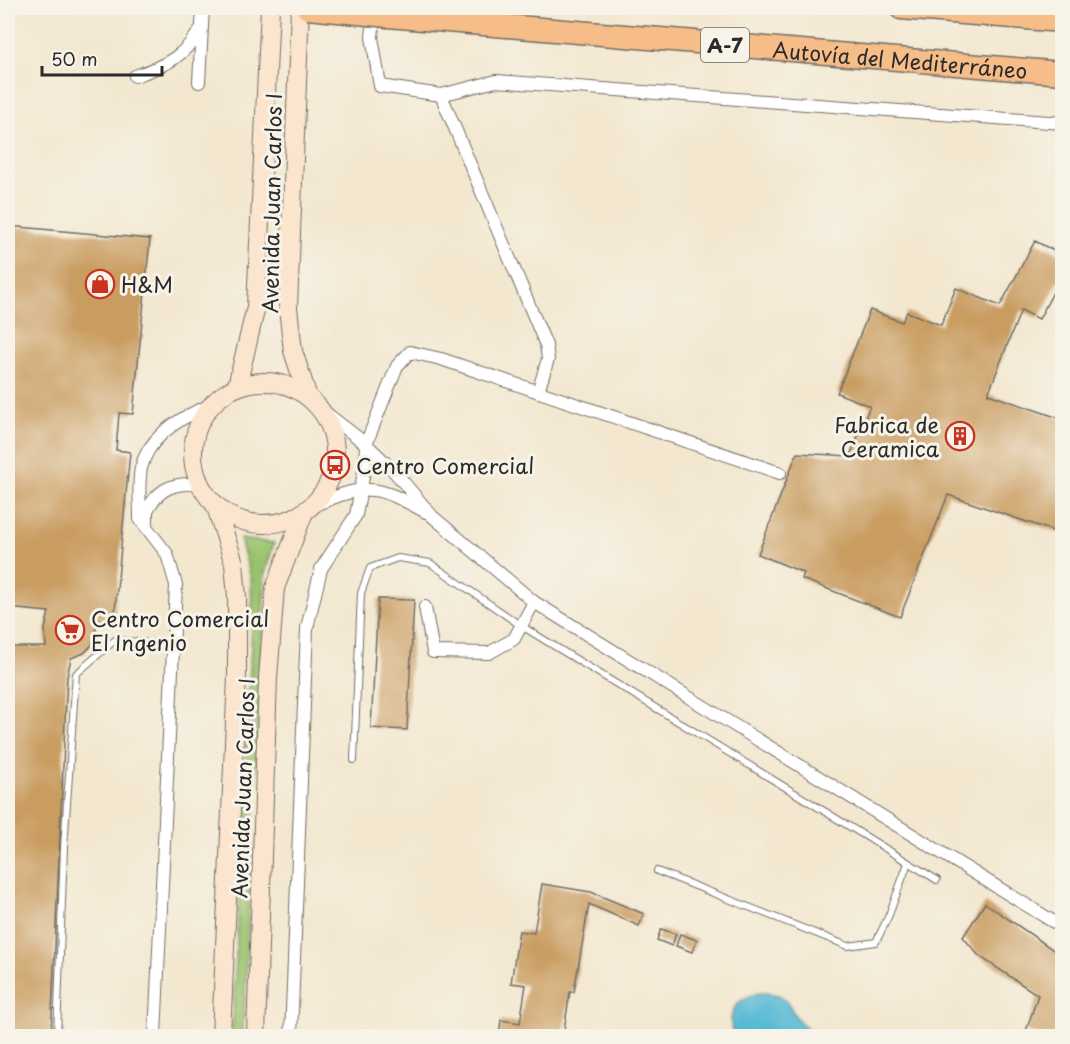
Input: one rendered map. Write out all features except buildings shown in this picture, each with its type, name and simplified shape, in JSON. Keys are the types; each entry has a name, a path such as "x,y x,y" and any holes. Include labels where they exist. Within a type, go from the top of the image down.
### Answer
{"highway":[{"name":"Autovía del Mediterráneo","path":"308,8 381,12 1062,73"},
{"path":"901,8 1062,21"}],"street":[{"path":"199,82 203,8"},
{"name":"Avenida Juan Carlos I","path":"237,386 256,307 270,8"},
{"name":"Avenida Juan Carlos I","path":"300,8 288,308 293,351 308,397"},
{"path":"381,12 372,37 380,86 441,95 496,81 1062,123"},
{"path":"135,76 168,64 190,46 202,27"},
{"path":"441,95 546,345 548,359 538,392"},
{"path":"291,1036 308,628 321,569 356,515 359,488 365,466 366,444 397,366 410,352 441,359 780,473"},
{"path":"155,1036 176,585 167,554 140,519 141,468 155,442 183,416 211,405 237,386 271,382 298,390 366,444 393,470 432,516 534,602 1062,927"},
{"path":"211,405 202,418 193,446 196,474 202,489 215,504 228,514 254,523 277,523 359,488 392,494 432,516"},
{"path":"308,509 327,488 335,465 334,437 322,410"},
{"path":"153,537 147,510 154,498 162,490 178,484 189,484"},
{"name":"Avenida Juan Carlos I","path":"215,504 234,562 237,597 237,676 221,1036"},
{"name":"Avenida Juan Carlos I","path":"255,1036 268,678 275,588 308,509"},
{"path":"425,607 433,652 489,653 514,639 534,602"}],"lane":[{"path":"354,760 361,593 370,568 398,558 430,562 520,625 937,880"},
{"path":"57,1036 64,847 76,674 116,640 173,645"},
{"path":"657,871 848,946 876,942 889,915 908,862"}],"green space":[{"path":"240,539 274,543 265,573 243,1036 232,1036 252,622 251,578"}],"water":[{"path":"759,993 779,995 788,1003 804,1026 823,1036 733,1036 731,1020 734,1008 744,999"}],"place":[{"name":"H&M","path":"100,284"},
{"name":"Fabrica de Ceramica","path":"960,436"},
{"name":"Centro Comercial","path":"335,465"},
{"name":"Centro Comercial El Ingenio","path":"70,630"}]}
